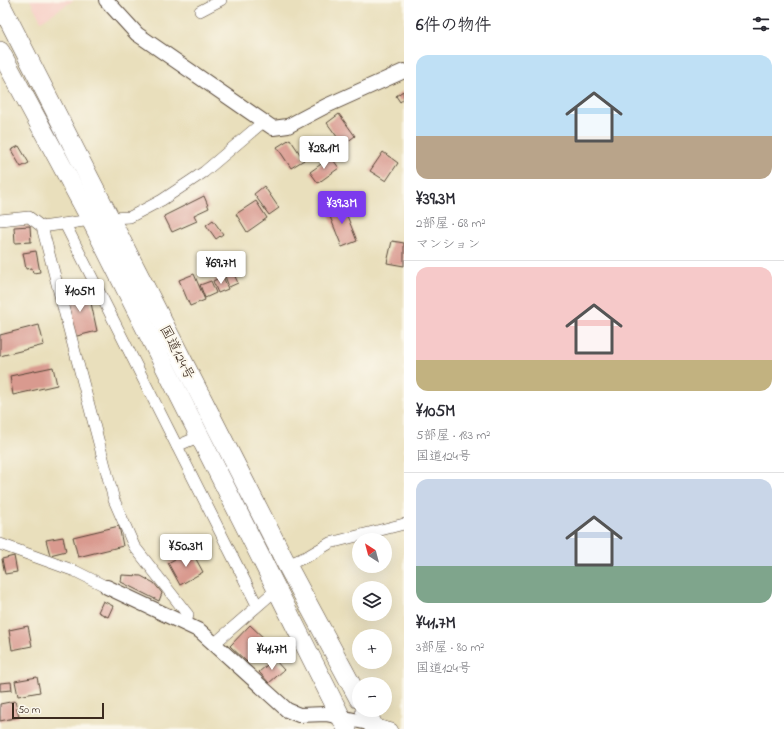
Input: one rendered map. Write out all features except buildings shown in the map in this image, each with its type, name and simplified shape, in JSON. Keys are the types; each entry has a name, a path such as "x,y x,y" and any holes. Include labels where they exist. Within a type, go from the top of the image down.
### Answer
{"highway":[{"name":"国道124号","path":"0,3 287,564 352,686"},
{"name":"国道124号","path":"0,51 91,220 343,722"}],"street":[{"path":"106,0 138,34 273,128 288,126 326,106 404,71"},
{"path":"200,12 221,0"},
{"path":"42,227 130,216 162,200 204,172 263,122"},
{"path":"0,220 29,217 42,227 114,500 134,546 188,615 186,623"},
{"path":"65,224 257,605"},
{"path":"177,446 200,436"},
{"path":"287,564 308,556 330,543 404,524"},
{"path":"0,544 75,570 107,587 186,623 200,631 287,710 299,715 326,714 343,722 371,721 392,729"},
{"path":"214,644 277,589"}],"shaded area":[{"path":"30,0 74,0 41,21"}]}
